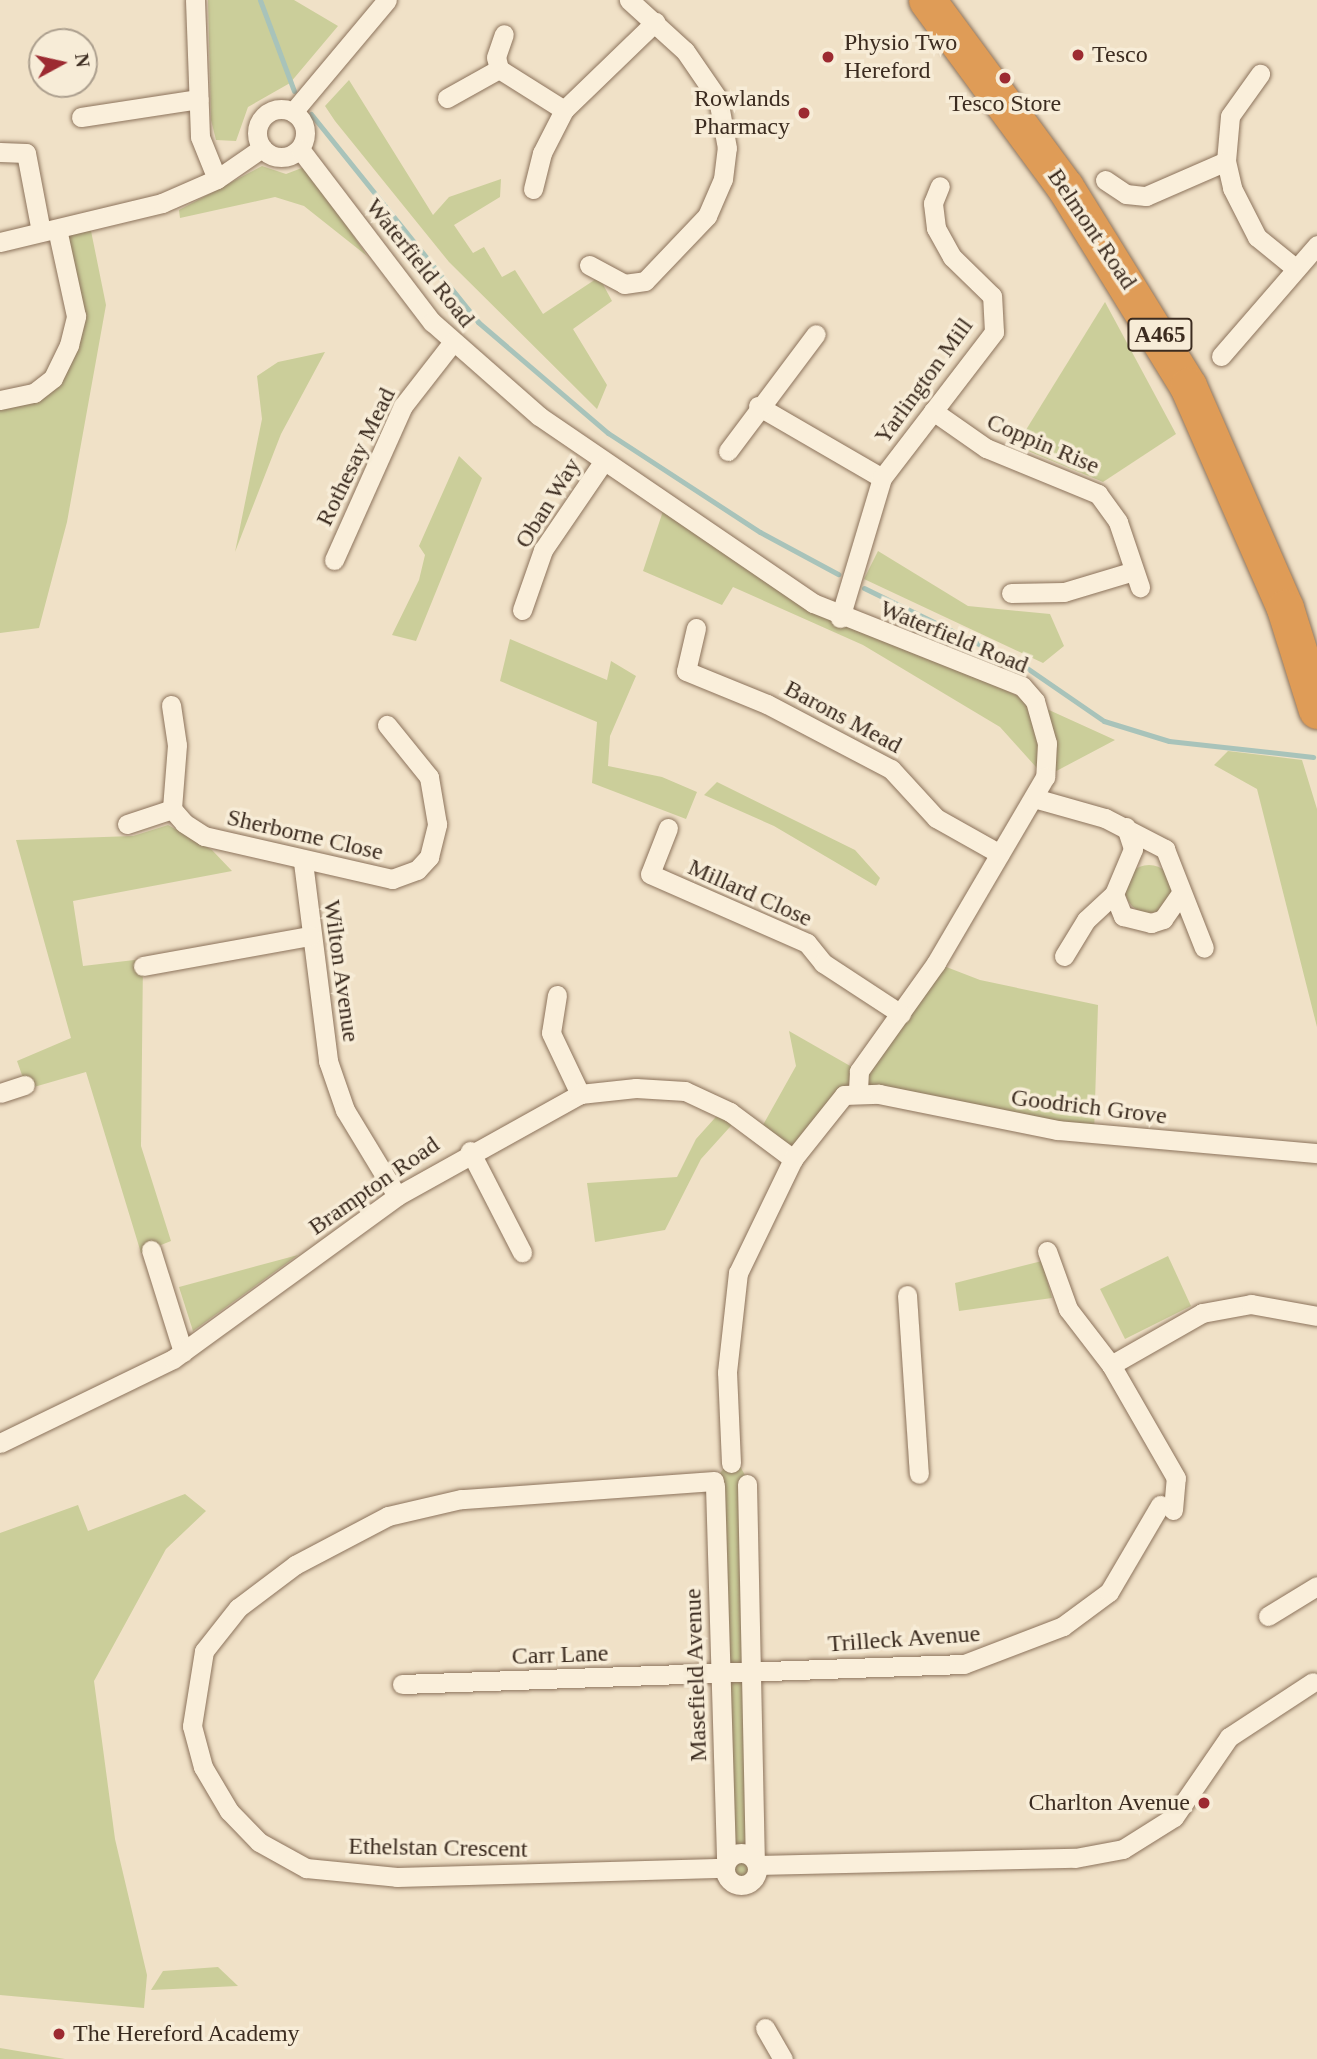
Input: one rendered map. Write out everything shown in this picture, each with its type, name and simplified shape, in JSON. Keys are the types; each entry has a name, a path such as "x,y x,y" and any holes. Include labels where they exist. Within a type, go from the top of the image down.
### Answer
{"highway":[{"name":"Belmont Road","path":"927,0 1072,197 1188,386 1272,574 1317,710"}],"street":[{"path":"195,0 200,137 216,179"},
{"path":"293,112 387,0"},
{"path":"589,265 624,284 645,281 707,216 723,179 727,148 718,99 703,72 629,0"},
{"path":"533,189 542,153 564,110 654,22"},
{"path":"504,34 496,57 499,69 564,110"},
{"path":"447,98 499,69"},
{"path":"1260,74 1230,116 1226,161 1232,188 1257,237 1295,268"},
{"path":"81,117 199,99"},
{"path":"277,109 293,112 305,128 300,149 284,158 262,148 257,132 263,117 277,109"},
{"path":"0,242 162,203 216,179 262,148"},
{"name":"Waterfield Road","path":"300,149 452,343 603,462 840,618 1022,687 1035,701 1047,743 1045,777 901,1014 859,1071 858,1091"},
{"path":"0,152 26,153 76,316 69,345 53,378 34,393 0,400"},
{"path":"1105,180 1125,194 1146,197 1226,161"},
{"name":"Yarlington Mill","path":"840,618 882,478 981,352 995,315 983,282 942,243 933,203 940,186"},
{"path":"1221,356 1275,300 1295,268 1317,245"},
{"path":"728,451 758,406 801,362 816,334"},
{"name":"Rothesay Mead","path":"334,560 403,406 452,343"},
{"path":"758,406 882,478"},
{"name":"Coppin Rise","path":"933,411 986,448 1098,494 1118,523 1137,579 1064,592 1011,593"},
{"name":"Oban Way","path":"522,610 543,550 603,462"},
{"name":"Barons Mead","path":"696,628 686,671 767,704 891,769 936,818 1000,853"},
{"path":"128,824 172,809 177,745 171,705"},
{"name":"Sherborne Close","path":"172,809 204,836 303,862 392,879 418,870 429,857 437,824 429,777 387,725"},
{"path":"1034,798 1126,827 1165,849 1204,948"},
{"path":"1064,956 1086,920 1114,894 1133,849 1126,827"},
{"name":"Millard Close","path":"668,828 650,874 807,943 823,963 901,1014"},
{"name":"Wilton Avenue","path":"303,862 318,1014 345,1110 397,1196"},
{"path":"1114,894 1123,916 1151,923 1173,912 1181,893"},
{"path":"143,966 310,936"},
{"path":"557,995 551,1033 580,1094"},
{"path":"0,1093 25,1085"},
{"name":"Brampton Road","path":"0,1443 183,1352 397,1196 470,1150 580,1094 635,1087 685,1091 730,1112 793,1159"},
{"path":"731,1463 727,1371 738,1273 793,1159 832,1105 858,1091"},
{"name":"Goodrich Grove","path":"858,1091 1057,1130 1317,1153"},
{"path":"470,1150 522,1252"},
{"path":"150,1250 183,1352"},
{"path":"1047,1251 1068,1309 1111,1365 1202,1313 1251,1304 1317,1316"},
{"path":"907,1295 919,1474"},
{"name":"Trilleck Avenue","path":"720,1675 964,1664 998,1656 1063,1626 1109,1592 1167,1508 1176,1478 1111,1365"},
{"path":"731,1463 717,1470 715,1483 733,1497 747,1484"},
{"path":"725,1865 740,1885 752,1881 756,1863 747,1484 744,1471 731,1463"},
{"name":"Masefield Avenue","path":"715,1483 725,1865"},
{"name":"Ethelstan Crescent","path":"715,1483 461,1499 388,1516 295,1565 238,1608 205,1651 192,1726 203,1767 229,1811 259,1842 306,1868 397,1877 725,1865 741,1852 756,1863"},
{"path":"1268,1615 1317,1586"},
{"name":"Carr Lane","path":"401,1684 720,1675"},
{"path":"756,1863 1075,1858 1124,1849 1174,1817 1229,1737 1313,1682"},
{"path":"765,2028 783,2059"}],"green space":[{"path":"208,0 294,0 338,26 290,83 248,107 236,141 216,140 211,120"},
{"path":"349,80 433,215 449,197 501,179 500,197 454,225 473,253 484,247 502,277 515,270 543,314 599,277 612,301 573,329 607,385 597,409 449,262 335,121 325,106"},
{"path":"262,166 286,174 307,166 367,256 304,206 275,197 180,218 179,210"},
{"path":"89,221 106,305 67,522 39,628 0,633 0,400 34,393 76,316 57,229"},
{"path":"1105,302 1176,434 1103,482 1016,446"},
{"path":"325,352 281,434 235,552 262,419 257,376 278,362"},
{"path":"459,456 482,478 416,641 392,635 419,580 425,555 419,546"},
{"path":"665,505 813,603 1115,740 1045,777 1000,727 863,645 733,587 722,605 643,571"},
{"path":"878,551 968,606 1050,614 1064,646 1043,663 864,579"},
{"path":"510,639 607,680 611,661 636,676 610,736 608,766 662,777 697,792 686,819 592,783 597,722 500,681"},
{"path":"1228,751 1302,760 1317,809 1317,1027 1257,789 1214,765"},
{"path":"717,782 855,850 880,878 876,886 774,826 704,795"},
{"path":"168,825 212,850 232,871 73,901 83,966 143,959 141,1146 171,1241 141,1253 86,1072 27,1089 17,1061 71,1038 16,840 133,836"},
{"path":"1149,865 1166,872 1173,889 1166,906 1149,913 1132,906 1125,889 1132,872"},
{"path":"936,963 980,980 1098,1005 1094,1134 858,1092 793,1159 759,1132 796,1066 789,1031 859,1071"},
{"path":"723,1109 738,1118 701,1159 665,1230 595,1242 587,1183 677,1177 696,1139"},
{"path":"298,1255 193,1331 179,1287"},
{"path":"1168,1256 1191,1306 1125,1339 1100,1289"},
{"path":"1042,1261 1052,1298 959,1311 955,1283"},
{"path":"728,1463 740,1466 747,1479 757,1865 752,1881 734,1884 725,1873 714,1481"},
{"path":"185,1494 206,1511 166,1549 94,1681 115,1839 147,1975 144,2008 0,1995 0,1533 78,1505 88,1531"},
{"path":"218,1967 238,1986 151,1990 163,1971"},
{"path":"0,2048 65,2059 0,2059"}],"waterway":[{"path":"260,0 294,91"},
{"path":"311,114 478,322 608,433 760,532 838,574"},
{"path":"864,588 1024,666 1104,721 1169,741 1313,757"}],"place":[{"name":"Tesco","path":"1078,55"},
{"name":"Physio Two Hereford","path":"828,57"},
{"name":"Tesco Store","path":"1005,78"},
{"name":"Rowlands Pharmacy","path":"804,113"},
{"name":"Charlton Avenue","path":"1204,1803"},
{"name":"The Hereford Academy","path":"59,2034"}]}
